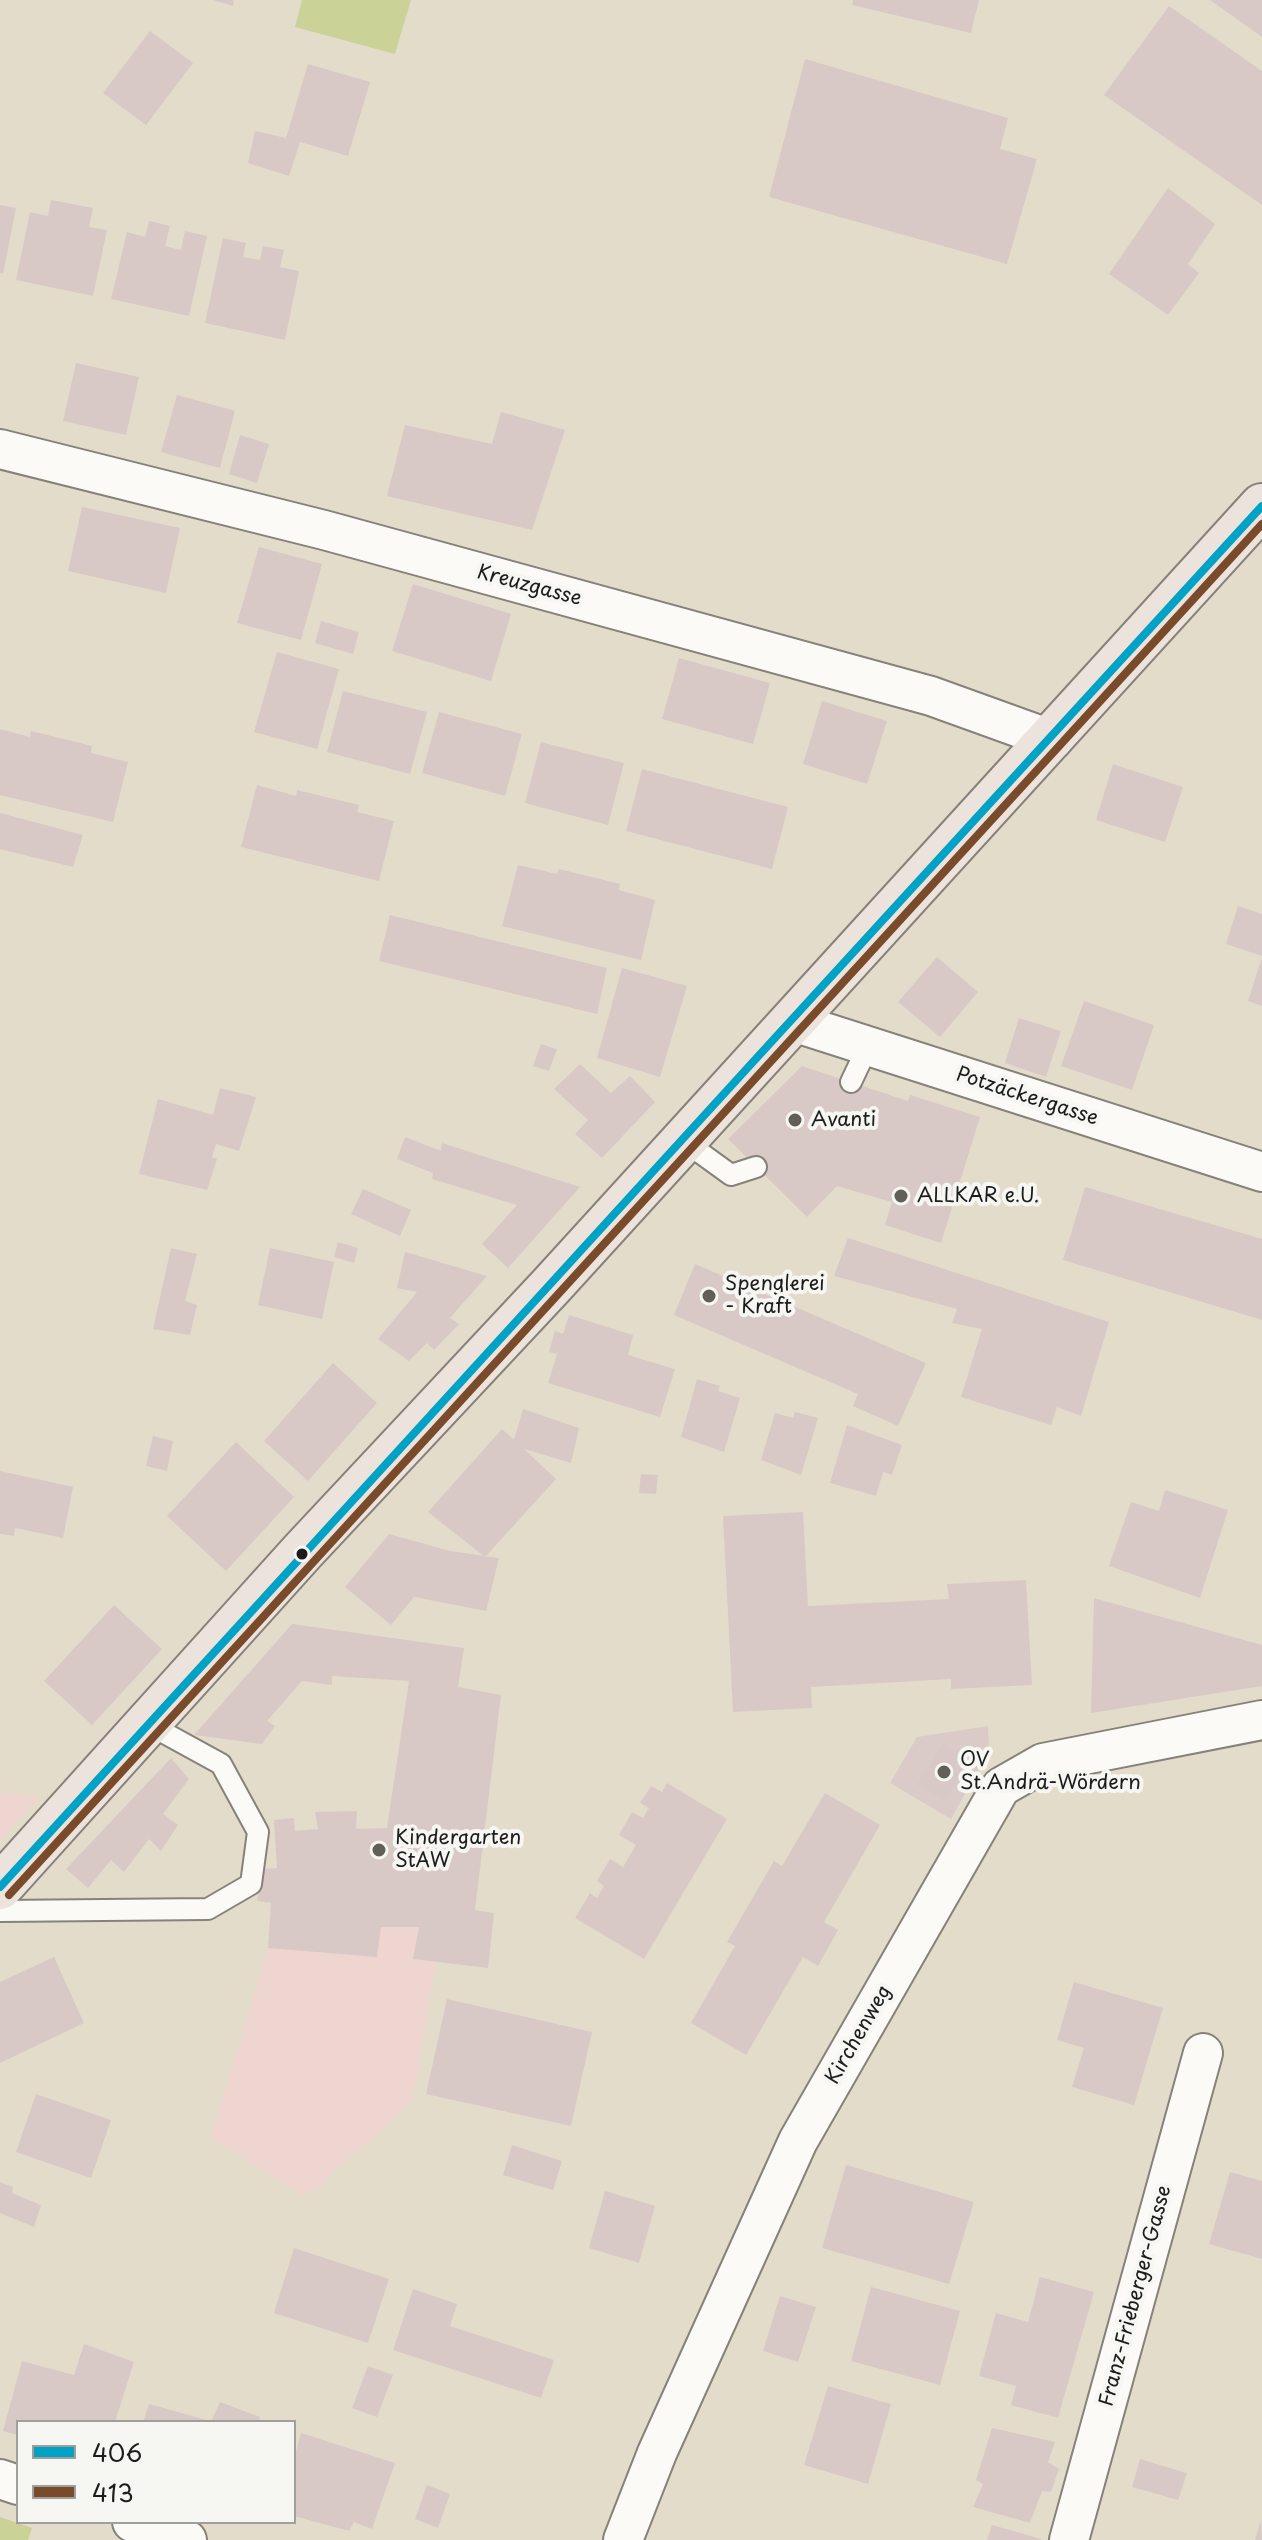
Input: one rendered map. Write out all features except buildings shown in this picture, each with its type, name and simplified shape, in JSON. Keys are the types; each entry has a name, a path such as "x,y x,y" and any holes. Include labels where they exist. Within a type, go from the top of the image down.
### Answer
{"main road":[{"path":"0,1887 303,1551 1053,740 1262,506"}],"street":[{"name":"Kreuzgasse","path":"0,449 324,530 931,696 1053,740"},
{"name":"Potzäckergasse","path":"793,1022 1262,1172"},
{"name":"Kirchenweg","path":"623,2540 657,2453 798,2141 1001,1787 1043,1763 1262,1720"},
{"name":"Franz-Frieberger-Gasse","path":"1069,2540 1203,2053"},
{"path":"138,2524 187,2540"}],"lane":[{"path":"851,1082 868,1046"},
{"path":"684,1141 731,1175 756,1167"},
{"path":"0,1911 208,1909 251,1884 258,1832 221,1764 148,1724"}],"shaded area":[{"path":"988,1726 989,1750 951,1819 890,1783 917,1737"},
{"path":"0,1792 39,1797 0,1840"},
{"path":"381,1927 419,1927 413,1959 436,1962 412,2102 333,2172 320,2189 302,2195 211,2138 268,1948"}],"green space":[{"path":"302,0 411,0 395,54 295,27"},
{"path":"0,2517 32,2528 28,2540 0,2540"}],"transit line":[{"name":"406","path":"0,1887 1262,506"},
{"name":"413","path":"9,1895 1262,524"}],"place":[{"name":"Avanti","path":"795,1120"},
{"name":"ALLKAR e.U.","path":"901,1196"},
{"name":"Spenglerei - Kraft","path":"709,1296"},
{"name":"OV St.Andrä-Wördern","path":"944,1772"},
{"name":"Kindergarten StAW","path":"379,1850"}]}
